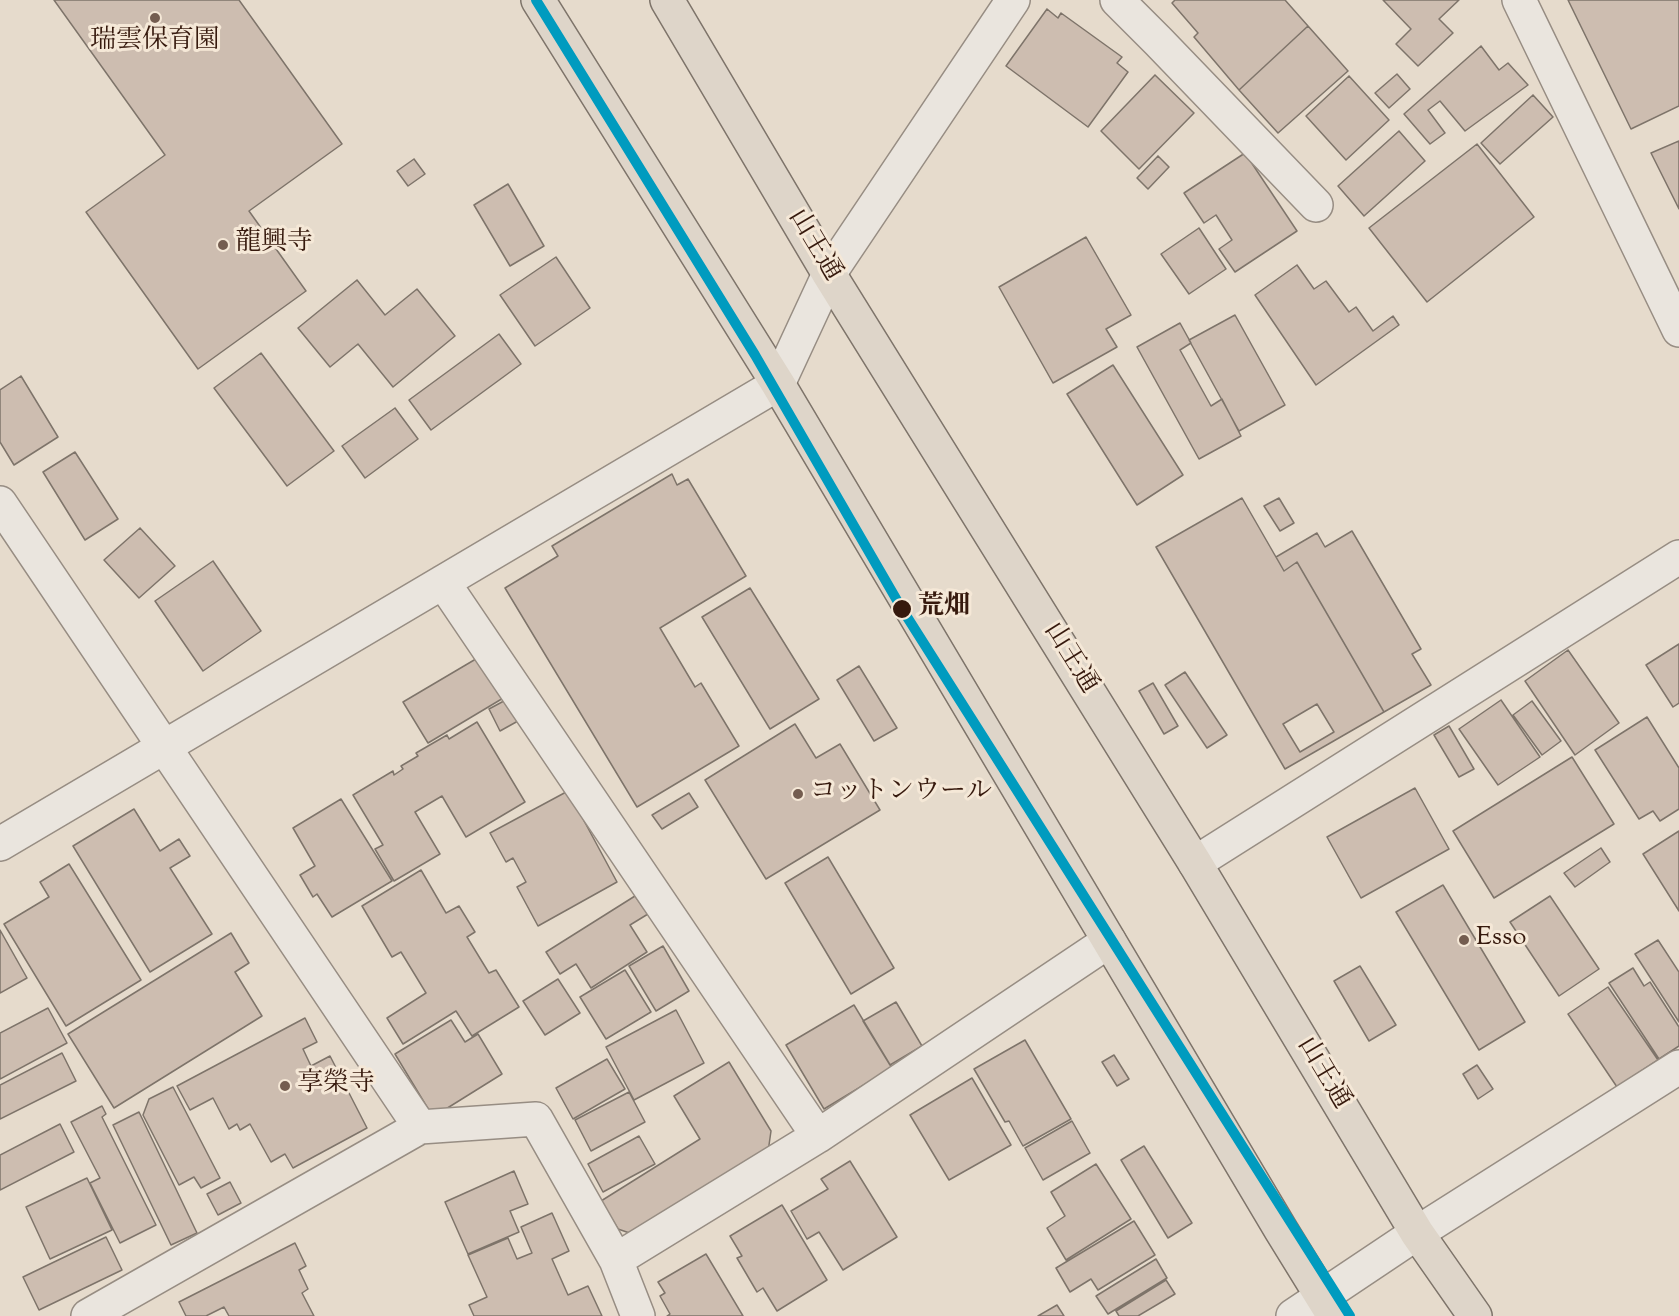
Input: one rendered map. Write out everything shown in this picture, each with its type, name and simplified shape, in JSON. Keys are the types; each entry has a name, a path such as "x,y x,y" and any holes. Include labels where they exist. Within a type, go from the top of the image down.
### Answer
{"main road":[{"path":"538,0 778,384 1328,1307"},
{"name":"山王通","path":"667,0 829,273 1195,863 1417,1233 1475,1316"}],"street":[{"path":"0,844 778,384 829,273 1013,0"},
{"path":"1117,0 1316,205"},
{"path":"1519,0 1679,330"},
{"path":"0,503 420,1127"},
{"path":"1195,863 1679,557"},
{"path":"443,582 818,1136"},
{"path":"616,1260 818,1136 1109,941"},
{"path":"1293,1316 1328,1307 1417,1233 1679,1067"},
{"path":"88,1316 420,1127 536,1119 616,1260 638,1316"}],"building":[{"path":"54,0 239,0 342,144 249,211 306,291 198,369 86,212 165,155"},
{"path":"1175,0 1285,0 1308,26 1239,90 1194,37 1198,33 1172,3"},
{"path":"1383,0 1459,0 1439,19 1453,33 1418,66 1396,44 1411,29"},
{"path":"1568,0 1679,0 1679,106 1631,129"},
{"path":"1047,9 1058,18 1061,13 1122,57 1117,63 1128,72 1088,127 1006,66"},
{"path":"1308,26 1348,71 1278,133 1239,90"},
{"path":"1481,46 1499,70 1508,63 1528,85 1465,131 1440,101 1428,110 1445,133 1430,144 1404,114"},
{"path":"1397,74 1410,89 1389,108 1375,93"},
{"path":"1155,75 1194,113 1139,169 1101,131"},
{"path":"1349,76 1389,120 1346,160 1306,116"},
{"path":"1533,95 1553,117 1500,164 1481,143"},
{"path":"1399,131 1425,161 1364,216 1338,186"},
{"path":"1679,141 1679,209 1651,153"},
{"path":"1477,144 1534,217 1427,302 1369,228"},
{"path":"1245,153 1297,231 1235,272 1219,249 1232,240 1216,215 1204,223 1184,193"},
{"path":"1158,156 1169,167 1148,189 1137,178"},
{"path":"414,159 425,174 408,186 397,171"},
{"path":"508,184 544,246 510,266 474,205"},
{"path":"1199,228 1226,269 1189,294 1161,254"},
{"path":"1086,237 1131,315 1106,329 1117,347 1053,383 999,287"},
{"path":"556,257 590,308 535,346 500,295"},
{"path":"1297,265 1314,289 1326,281 1349,312 1356,307 1373,331 1393,316 1399,325 1316,385 1255,295"},
{"path":"357,280 385,315 417,289 455,336 393,387 358,344 330,367 298,328"},
{"path":"1235,315 1285,405 1239,431 1189,340"},
{"path":"1180,323 1191,343 1180,350 1211,406 1222,399 1241,436 1199,459 1137,347"},
{"path":"499,334 521,364 431,430 409,400"},
{"path":"261,353 334,451 287,486 214,388"},
{"path":"1113,365 1183,475 1137,505 1067,394"},
{"path":"21,376 58,437 14,465 0,442 0,390"},
{"path":"395,408 418,439 365,478 342,446"},
{"path":"75,452 118,519 85,540 43,472"},
{"path":"672,474 677,485 688,479 746,576 660,628 695,687 701,683 739,746 637,807 505,588 558,556 552,546"},
{"path":"1242,498 1284,571 1297,562 1384,712 1285,769 1156,547","holes":["1317,704 1334,732 1300,752 1283,724"]},
{"path":"1279,498 1294,523 1280,531 1264,506"},
{"path":"140,528 175,566 139,598 104,560"},
{"path":"1352,531 1421,649 1412,654 1431,685 1384,712 1297,562 1284,571 1276,557 1317,533 1325,547"},
{"path":"213,561 261,631 203,671 155,601"},
{"path":"750,588 819,699 770,729 702,617"},
{"path":"1679,644 1679,703 1673,707 1646,665"},
{"path":"1568,650 1619,723 1575,755 1525,681"},
{"path":"486,653 510,694 428,743 403,702"},
{"path":"859,666 897,728 874,741 837,680"},
{"path":"1185,672 1227,735 1207,748 1165,685"},
{"path":"1153,683 1178,726 1164,734 1139,691"},
{"path":"515,695 527,716 500,731 489,709"},
{"path":"1501,700 1540,757 1498,785 1459,729"},
{"path":"1532,701 1561,741 1542,755 1513,715"},
{"path":"1647,717 1679,768 1679,809 1660,821 1653,811 1639,819 1595,750"},
{"path":"477,722 525,802 466,837 442,796 415,812 440,854 394,881 375,849 383,845 353,795 393,771 394,775 403,769 401,766 418,756 416,753 447,735 449,739"},
{"path":"795,724 816,758 840,744 880,810 766,879 705,780"},
{"path":"1449,726 1474,769 1459,777 1434,735"},
{"path":"1572,757 1614,824 1494,898 1453,831"},
{"path":"1415,788 1449,849 1361,898 1327,837"},
{"path":"568,791 617,882 538,926 517,887 526,882 513,858 506,862 490,833"},
{"path":"689,793 698,807 662,829 652,815"},
{"path":"341,799 392,881 332,917 317,894 313,897 300,875 315,866 293,828"},
{"path":"134,809 160,851 179,839 190,856 170,868 212,934 150,972 73,846"},
{"path":"1679,831 1679,911 1643,854"},
{"path":"1601,848 1610,862 1575,887 1564,873"},
{"path":"828,857 894,968 851,994 785,883"},
{"path":"69,864 141,980 66,1026 4,924 49,897 40,882"},
{"path":"421,870 446,913 459,906 475,932 467,937 489,973 496,970 519,1007 472,1036 456,1011 403,1044 387,1018 426,993 401,952 392,957 362,906"},
{"path":"1443,885 1525,1022 1479,1050 1396,912"},
{"path":"635,896 648,914 630,925 647,952 591,988 576,964 560,974 546,952"},
{"path":"1550,896 1599,969 1559,996 1510,922"},
{"path":"0,930 27,978 0,993"},
{"path":"231,933 249,963 235,972 262,1016 114,1108 68,1034"},
{"path":"1658,940 1679,972 1679,1022 1635,954"},
{"path":"663,946 689,991 656,1011 629,966"},
{"path":"1360,966 1396,1025 1369,1041 1334,981"},
{"path":"1633,968 1644,986 1650,982 1679,1027 1679,1046 1659,1059 1609,983"},
{"path":"625,970 651,1012 606,1039 580,997"},
{"path":"558,979 580,1013 545,1035 523,1001"},
{"path":"1608,987 1658,1060 1617,1087 1568,1014"},
{"path":"896,1002 922,1046 890,1065 863,1021"},
{"path":"854,1005 892,1068 824,1109 786,1045"},
{"path":"48,1008 67,1043 0,1079 0,1033"},
{"path":"676,1010 704,1063 634,1100 606,1047"},
{"path":"305,1018 317,1042 303,1049 311,1066 330,1056 367,1128 293,1168 285,1154 271,1162 250,1124 240,1130 237,1124 229,1129 213,1098 190,1110 177,1086"},
{"path":"451,1020 465,1042 478,1034 502,1074 433,1117 395,1054"},
{"path":"1025,1040 1071,1119 1023,1146 1009,1121 1005,1122 974,1069"},
{"path":"62,1053 76,1081 0,1119 0,1085"},
{"path":"1114,1055 1129,1079 1117,1086 1102,1062"},
{"path":"607,1059 625,1089 573,1119 556,1088"},
{"path":"729,1062 771,1131 768,1152 641,1237 618,1229 601,1201 700,1139 674,1096"},
{"path":"1477,1065 1493,1089 1478,1099 1463,1074"},
{"path":"972,1078 1011,1145 949,1180 910,1115"},
{"path":"173,1087 220,1178 201,1188 194,1177 179,1185 143,1115 149,1099"},
{"path":"629,1092 645,1122 591,1151 575,1120"},
{"path":"102,1106 106,1114 102,1117 156,1225 120,1243 90,1183 100,1178 71,1122"},
{"path":"139,1112 197,1233 171,1245 113,1125"},
{"path":"1072,1121 1090,1153 1043,1180 1025,1148"},
{"path":"60,1124 74,1152 0,1190 0,1155"},
{"path":"639,1136 655,1164 603,1192 588,1164"},
{"path":"1144,1146 1192,1223 1168,1238 1121,1160"},
{"path":"850,1161 897,1237 843,1270 819,1232 807,1239 791,1211 828,1189 821,1179"},
{"path":"1096,1164 1131,1219 1066,1260 1047,1228 1065,1216 1051,1192"},
{"path":"514,1171 528,1204 510,1211 519,1232 468,1254 445,1202"},
{"path":"87,1178 112,1230 50,1259 26,1207"},
{"path":"230,1182 241,1203 218,1215 207,1194"},
{"path":"782,1205 827,1280 777,1311 763,1288 757,1292 737,1258 742,1256 730,1236"},
{"path":"552,1213 569,1251 552,1259 568,1295 588,1286 602,1316 474,1316 469,1305 487,1297 468,1255 508,1238 517,1259 532,1253 521,1227"},
{"path":"1134,1221 1155,1255 1098,1290 1091,1279 1070,1292 1056,1268"},
{"path":"106,1237 122,1270 39,1310 23,1277"},
{"path":"295,1243 306,1266 299,1270 308,1289 302,1293 314,1316 229,1316 224,1307 206,1316 186,1316 179,1302"},
{"path":"706,1254 743,1316 667,1316 670,1314 660,1296 665,1293 658,1282"},
{"path":"1156,1259 1167,1278 1108,1314 1096,1296"},
{"path":"1166,1280 1175,1294 1138,1316 1119,1316 1116,1311"},
{"path":"1057,1305 1064,1316 1038,1316"}],"transit line":[{"path":"536,0 755,355 902,609 1350,1316"}],"place":[{"name":"瑞雲保育園","path":"155,18"},
{"name":"龍興寺","path":"223,245"},
{"name":"荒畑","path":"902,609"},
{"name":"コットンウール","path":"798,794"},
{"name":"Esso","path":"1464,940"},
{"name":"享榮寺","path":"285,1086"}]}
